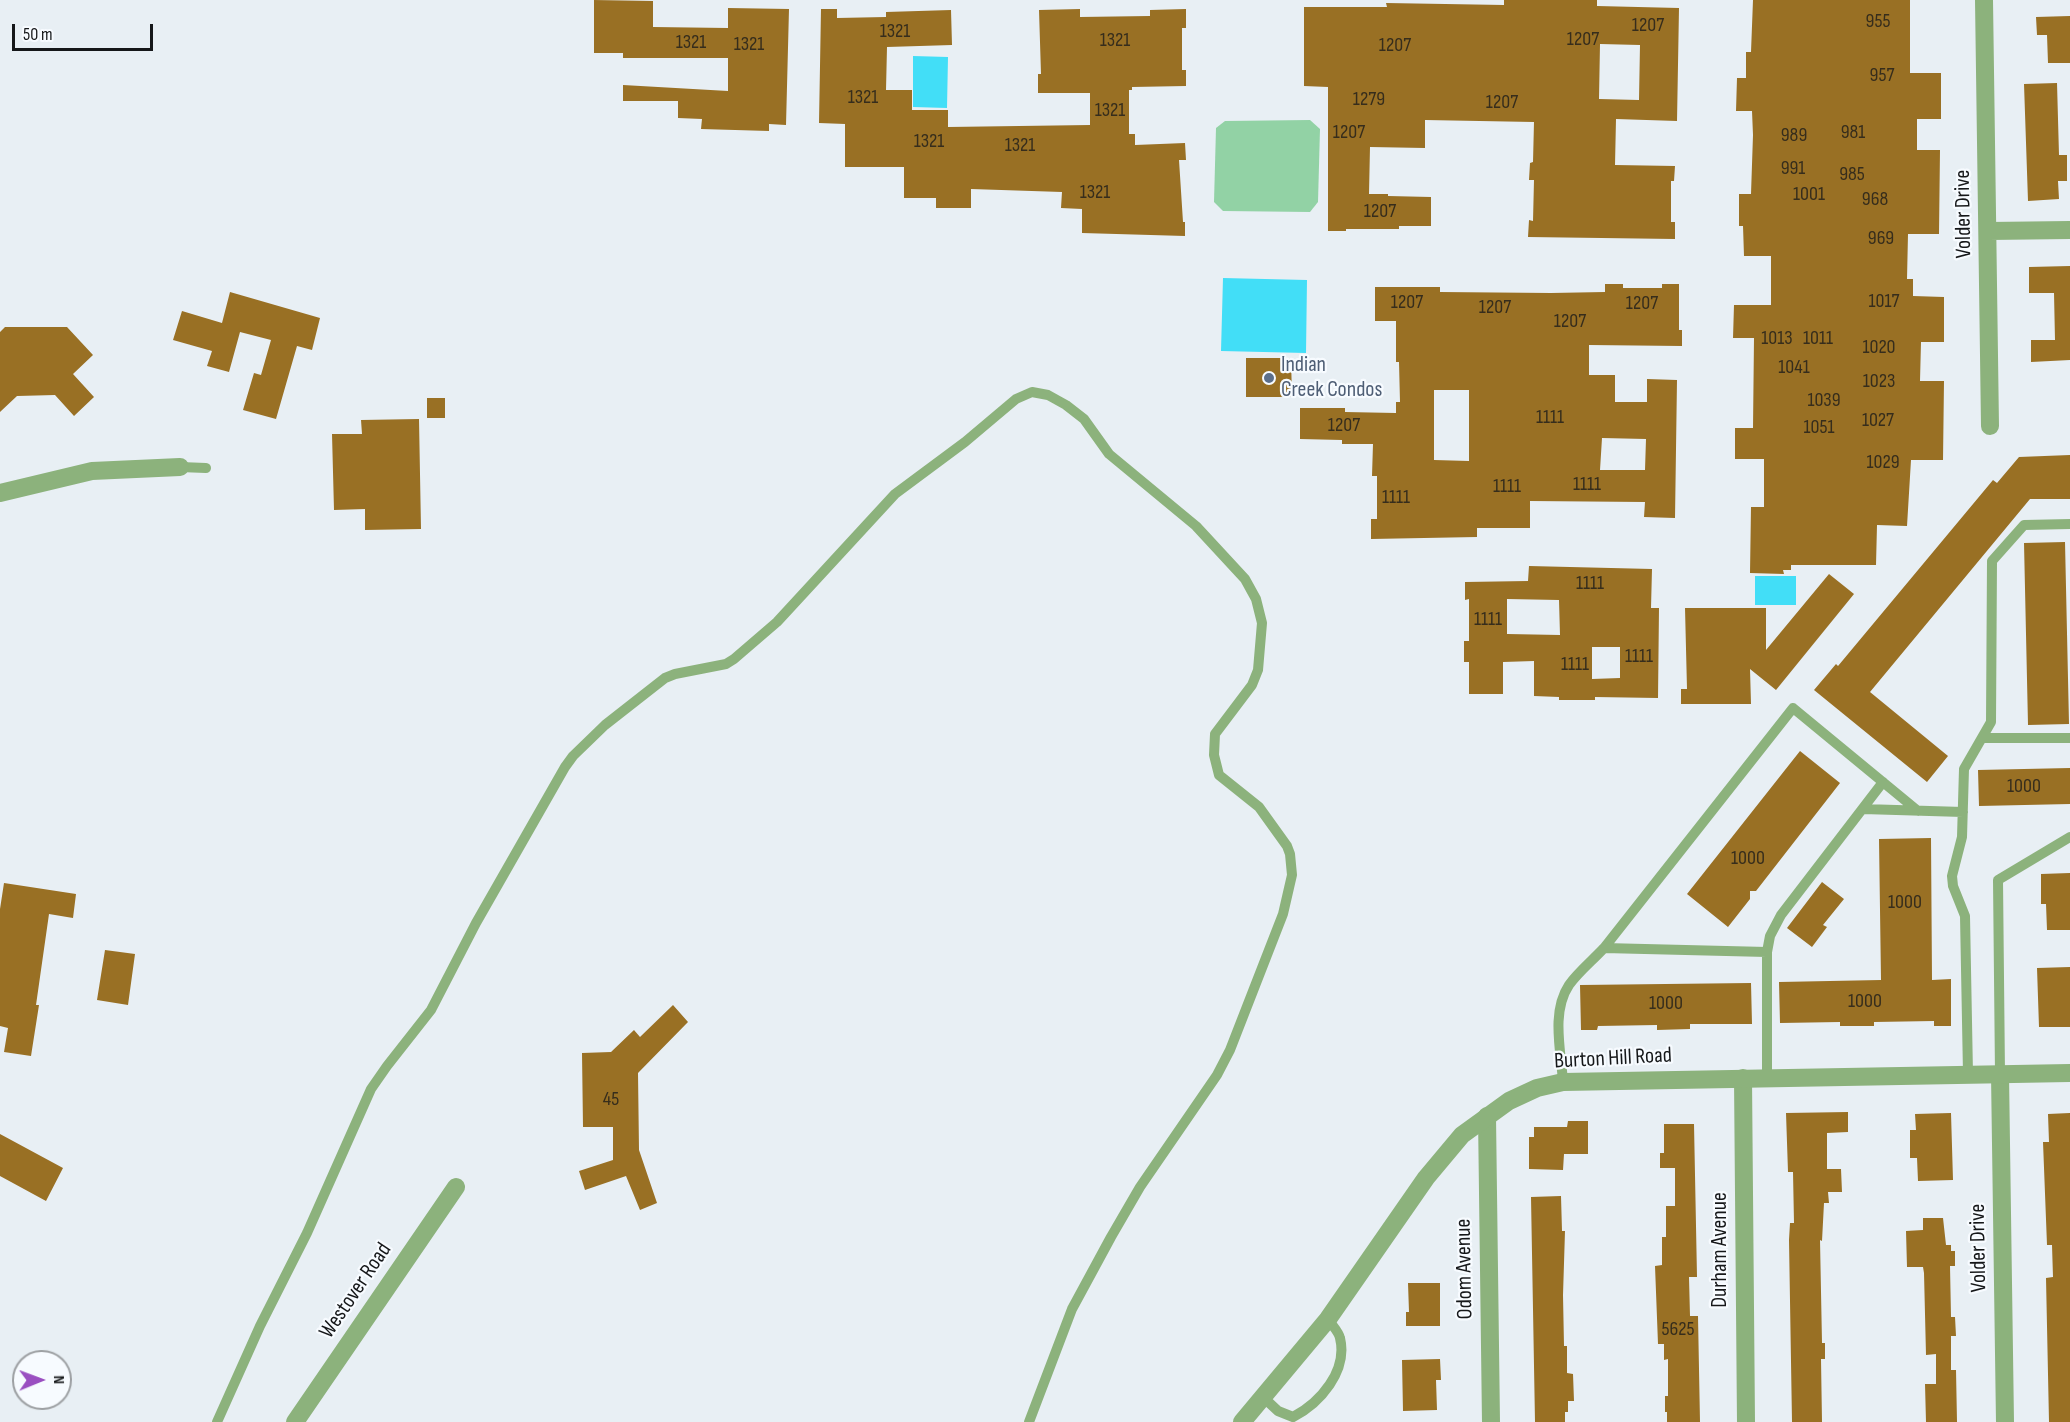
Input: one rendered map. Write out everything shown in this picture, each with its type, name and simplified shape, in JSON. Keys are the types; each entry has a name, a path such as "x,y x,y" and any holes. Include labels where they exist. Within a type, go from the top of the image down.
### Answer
{"street":[{"name":"Volder Drive","path":"1984,0 1990,426"},
{"path":"1989,231 2070,230"},
{"path":"0,493 92,471 180,467"},
{"name":"Burton Hill Road","path":"1242,1422 1328,1319 1426,1178 1462,1135 1509,1101 1537,1088 1563,1082 2070,1073"},
{"name":"Volder Drive","path":"2000,1074 2005,1422"},
{"name":"Durham Avenue","path":"1743,1078 1746,1422"},
{"name":"Odom Avenue","path":"1487,1116 1491,1422"},
{"name":"Westover Road","path":"295,1422 456,1187"}],"lane":[{"path":"217,1422 260,1326 307,1233 371,1089 431,1010 476,923 573,756 605,725 665,678 726,664 734,659 777,622 895,494 965,442 1016,399 1032,392 1039,392 1066,405 1084,419 1109,454 1196,526 1245,579 1251,589 1262,623 1258,670 1252,685 1215,734 1214,755 1219,775 1259,807 1287,846 1292,867 1283,914 1230,1050 1217,1075 1140,1187 1072,1309 1029,1422"},
{"path":"180,467 206,468"},
{"path":"1968,1074 1965,916 1953,886 1952,876 1960,848 1964,769 1991,722 1992,561 2024,525 2070,524"},
{"path":"1563,1082 1559,1012 1569,984 1604,948 1793,708 1918,811"},
{"path":"1982,738 2070,738"},
{"path":"1767,1078 1767,952 1770,936 1781,915 1883,782"},
{"path":"1863,808 1963,812"},
{"path":"2000,1074 1998,880 2070,837"},
{"path":"1604,948 1767,952"},
{"path":"1263,1397 1276,1417 1293,1417 1304,1412 1323,1396 1341,1362 1340,1337 1328,1319"}],"green space":[{"path":"1310,120 1320,129 1318,202 1310,212 1223,211 1214,202 1216,128 1225,121"}],"water":[{"path":"913,56 948,57 947,108 913,107"},
{"path":"1223,278 1307,280 1306,353 1221,351"},
{"path":"1755,576 1796,576 1796,605 1755,605"}],"building":[{"path":"594,0 653,1 653,27 728,28 728,8 789,9 786,125 769,124 769,131 701,129 702,119 678,118 678,101 623,101 623,85 728,91 728,58 623,58 623,53 594,53"},
{"path":"1504,0 1597,0 1597,6 1679,8 1677,121 1616,119 1615,165 1675,166 1674,181 1671,181 1671,222 1675,222 1675,239 1528,237 1529,220 1533,221 1534,180 1529,180 1530,163 1533,162 1534,122 1425,120 1425,148 1370,147 1369,194 1431,197 1431,226 1328,231 1328,87 1304,86 1304,7 1387,7 1386,3 1504,5","holes":["1600,44 1640,45 1639,100 1599,99"]},
{"path":"1753,0 1910,0 1910,73 1941,73 1941,119 1917,119 1917,150 1940,150 1939,234 1908,234 1907,279 1913,279 1913,296 1944,297 1944,342 1921,342 1920,381 1944,381 1943,460 1911,460 1907,526 1877,525 1876,565 1791,565 1791,570 1783,570 1784,574 1750,573 1751,507 1764,507 1764,459 1735,459 1735,428 1753,428 1754,338 1733,338 1734,305 1771,305 1771,256 1744,256 1743,226 1739,226 1739,194 1751,194 1753,135 1752,111 1736,111 1737,78 1746,78 1746,52 1751,52"},
{"path":"821,9 837,9 837,18 886,17 886,12 951,10 952,45 887,47 886,90 912,90 912,110 948,110 948,127 1090,125 1090,93 1038,93 1038,74 1041,74 1039,10 1080,9 1080,17 1150,16 1150,10 1186,9 1186,28 1182,28 1182,70 1186,70 1186,86 1132,87 1132,90 1129,90 1129,134 1135,134 1135,145 1185,143 1186,160 1179,160 1185,236 1082,233 1082,209 1061,208 1062,192 971,189 971,208 936,208 936,198 904,198 904,167 845,167 845,124 819,123"},
{"path":"2070,16 2070,63 2048,63 2047,35 2037,35 2036,17"},
{"path":"2057,83 2059,155 2067,155 2067,181 2058,181 2059,199 2028,201 2024,84"},
{"path":"2070,266 2070,360 2031,362 2031,340 2055,340 2054,293 2029,293 2029,267"},
{"path":"1605,284 1623,284 1623,288 1662,288 1662,284 1679,284 1679,330 1682,330 1682,346 1589,345 1589,375 1615,375 1615,402 1647,402 1647,379 1677,380 1675,518 1644,517 1645,502 1530,501 1530,528 1477,528 1477,537 1371,539 1371,519 1377,519 1377,476 1372,476 1373,444 1342,444 1342,440 1300,439 1300,408 1345,408 1345,412 1396,413 1396,402 1400,402 1399,362 1396,362 1396,321 1375,321 1375,287 1440,287 1440,292 1605,292","holes":["1434,390 1469,390 1469,461 1434,460","1602,438 1646,439 1645,470 1600,470"]},
{"path":"230,292 320,318 312,350 297,346 276,419 243,410 254,373 261,375 271,340 240,332 229,372 207,366 212,351 173,340 182,311 222,323"},
{"path":"5,327 67,327 93,355 73,374 94,397 74,416 55,395 17,396 0,412 0,332"},
{"name":"Indian Creek Condos","path":"1246,358 1291,358 1292,397 1246,397"},
{"path":"427,398 445,398 445,418 427,418"},
{"path":"419,419 421,529 365,530 365,509 334,510 332,434 362,434 361,420"},
{"path":"2070,455 2070,499 2030,499 1870,692 1948,756 1927,782 1814,690 1836,664 1838,666 1993,480 1997,483 2019,457"},
{"path":"2065,542 2069,724 2028,725 2024,543"},
{"path":"1529,566 1652,569 1651,608 1659,608 1658,698 1595,697 1595,700 1559,700 1559,697 1534,696 1534,661 1503,662 1503,694 1469,694 1469,662 1464,662 1464,641 1469,641 1469,599 1465,600 1465,582 1528,581","holes":["1507,599 1559,600 1560,635 1507,634","1592,647 1620,647 1620,678 1592,679"]},
{"path":"1829,574 1854,594 1776,690 1750,669 1751,704 1681,704 1681,689 1687,689 1685,608 1766,608 1766,650"},
{"path":"1800,751 1840,783 1756,891 1750,891 1750,899 1728,927 1687,894"},
{"path":"2070,768 2070,804 1979,806 1978,770"},
{"path":"1931,838 1932,980 1951,979 1951,1026 1934,1026 1934,1021 1874,1022 1874,1026 1840,1026 1840,1022 1780,1023 1779,982 1881,980 1879,839"},
{"path":"2070,873 2070,930 2047,930 2046,904 2041,904 2041,874"},
{"path":"1822,882 1844,899 1823,925 1827,927 1812,947 1787,928"},
{"path":"4,883 76,894 73,918 49,914 31,1056 4,1052 8,1028 0,1026 0,909"},
{"path":"105,950 135,954 128,1005 97,1000"},
{"path":"2070,967 2070,1027 2039,1027 2037,968"},
{"path":"1751,983 1752,1024 1690,1024 1690,1029 1657,1030 1657,1025 1598,1026 1597,1030 1581,1030 1580,985"},
{"path":"673,1005 688,1022 638,1073 639,1150 657,1203 640,1210 626,1176 585,1190 579,1171 613,1160 613,1127 583,1127 582,1053 611,1052 634,1030 640,1037"},
{"path":"1848,1112 1848,1132 1827,1133 1827,1169 1841,1169 1842,1192 1828,1192 1829,1203 1824,1203 1822,1241 1820,1240 1822,1343 1825,1343 1825,1359 1821,1359 1822,1422 1792,1422 1789,1240 1790,1223 1794,1223 1793,1172 1788,1172 1786,1113"},
{"path":"1951,1113 1953,1180 1918,1181 1917,1158 1910,1158 1910,1130 1916,1130 1915,1114"},
{"path":"2070,1113 2070,1422 2049,1422 2046,1278 2053,1277 2052,1245 2047,1245 2043,1142 2049,1142 2048,1114"},
{"path":"1568,1121 1588,1121 1588,1154 1564,1154 1563,1170 1529,1169 1529,1137 1534,1137 1534,1127 1567,1127"},
{"path":"1664,1124 1694,1124 1697,1277 1689,1277 1690,1316 1698,1316 1700,1422 1667,1422 1667,1412 1665,1412 1665,1396 1668,1396 1668,1359 1664,1360 1664,1344 1658,1344 1655,1266 1662,1265 1662,1237 1666,1237 1666,1206 1675,1206 1675,1168 1660,1168 1660,1153 1664,1153"},
{"path":"0,1134 63,1168 46,1201 0,1176"},
{"path":"1561,1196 1562,1231 1565,1231 1564,1346 1567,1346 1567,1373 1573,1374 1574,1401 1568,1401 1565,1422 1535,1422 1531,1197"},
{"path":"1923,1218 1943,1218 1946,1245 1951,1245 1951,1251 1955,1251 1955,1266 1950,1266 1951,1317 1955,1317 1956,1336 1951,1336 1951,1370 1956,1370 1957,1422 1926,1422 1925,1384 1936,1384 1936,1354 1926,1355 1924,1273 1923,1267 1907,1267 1906,1231 1923,1230"},
{"path":"1408,1283 1440,1283 1440,1326 1406,1326 1406,1312 1409,1312"},
{"path":"1440,1359 1441,1380 1436,1380 1437,1410 1403,1411 1402,1360"}],"place":[{"name":"Indian Creek Condos","path":"1269,378"}]}
